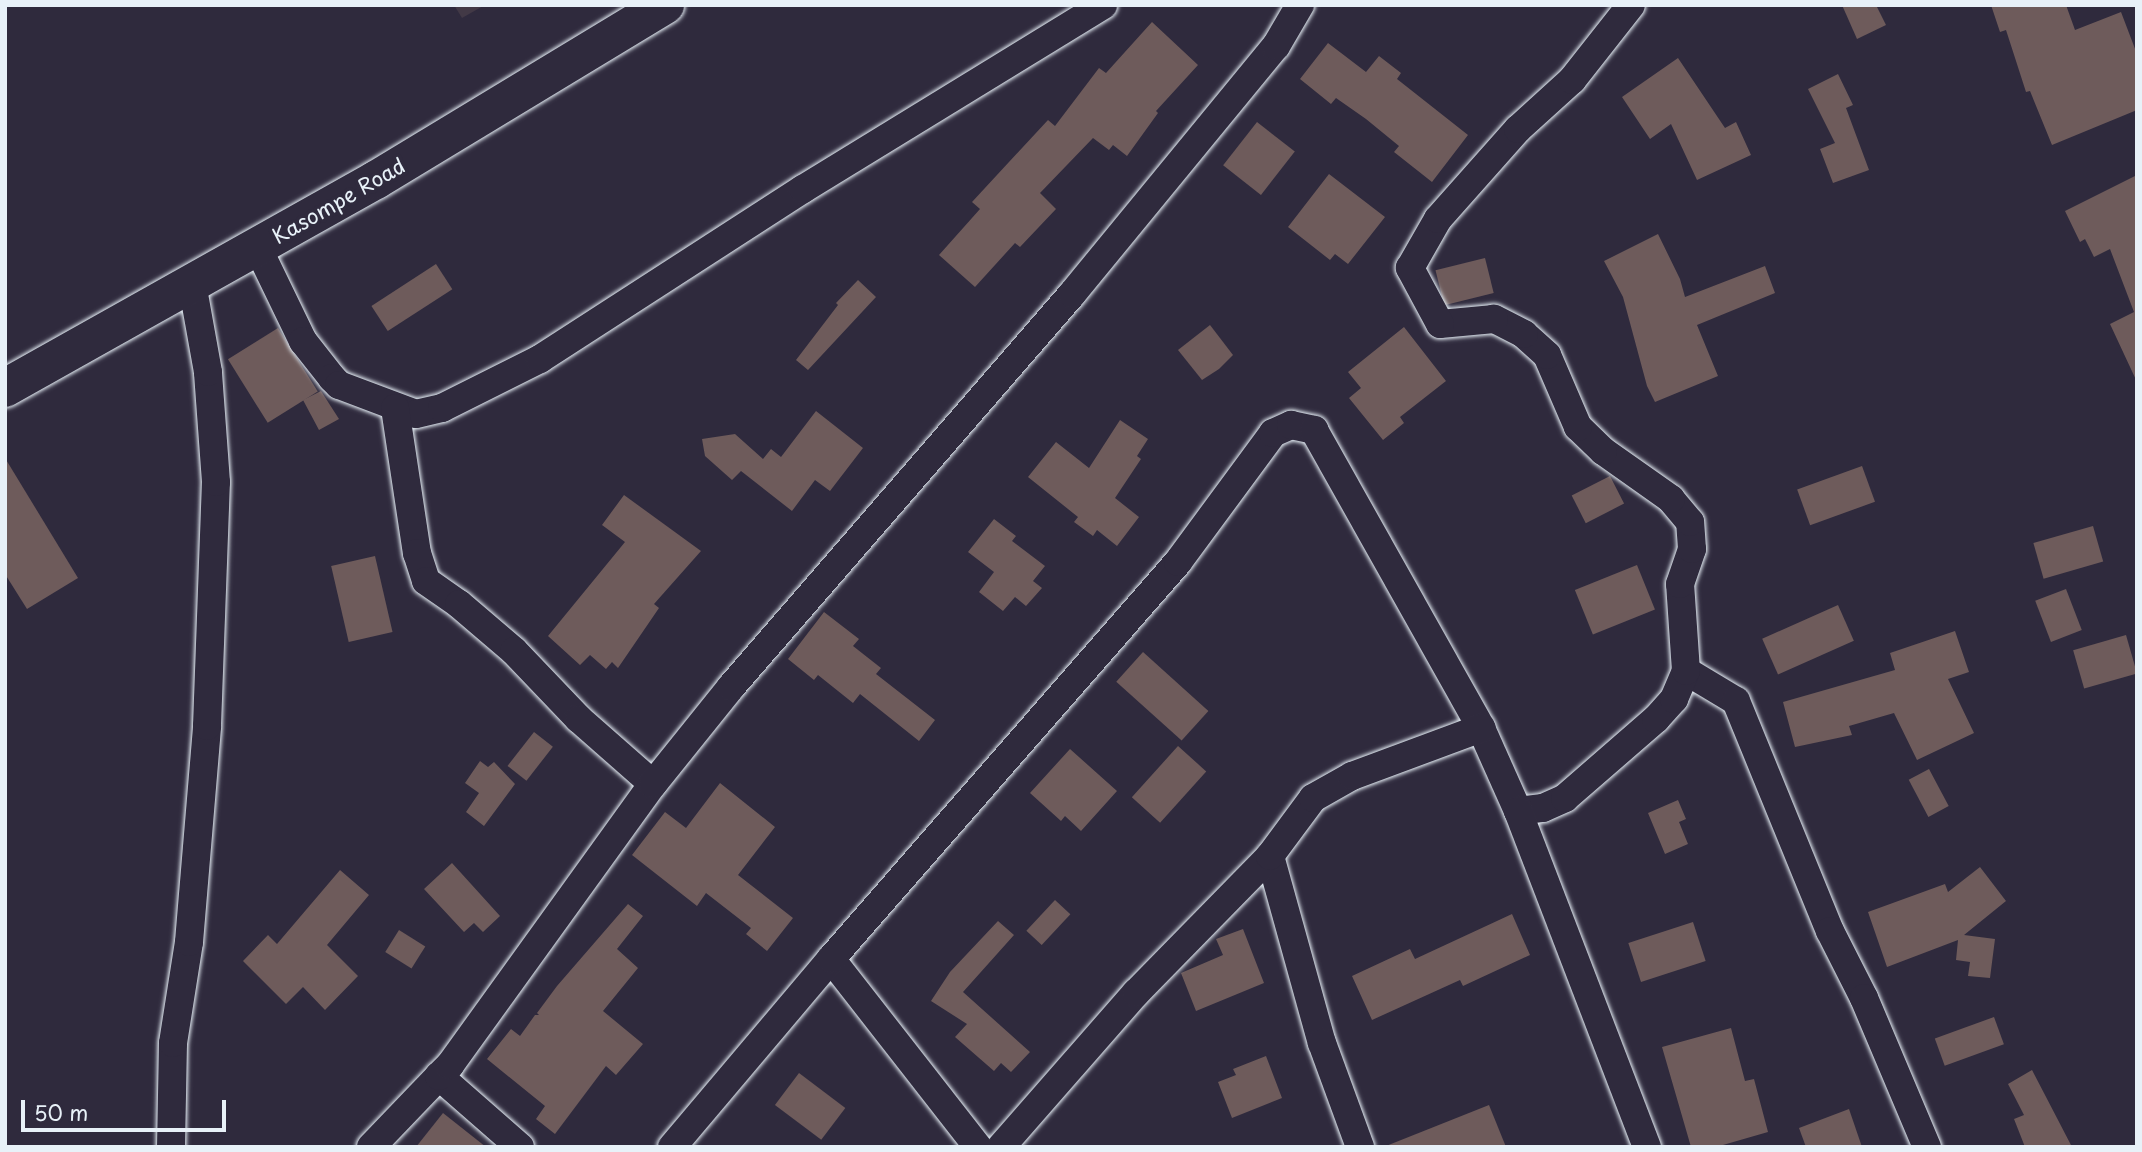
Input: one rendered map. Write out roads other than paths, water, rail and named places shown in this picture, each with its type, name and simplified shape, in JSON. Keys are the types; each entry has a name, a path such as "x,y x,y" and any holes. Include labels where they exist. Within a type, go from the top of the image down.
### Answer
{"street":[{"name":"Kasompe Road","path":"5,388 376,180 666,5"},
{"path":"257,246 303,341 339,385 416,414 442,408 540,359 803,189 1103,5"},
{"path":"370,1147 450,1065 653,784 740,677 1072,294 1276,46 1300,5"},
{"path":"1518,811 1544,808 1565,798 1656,719 1674,699 1686,671 1680,584 1692,549 1690,522 1671,499 1603,451 1578,426 1547,355 1524,334 1494,319 1440,324 1410,268 1438,219 1518,129 1572,80 1631,5"},
{"path":"171,1147 173,1043 190,930 206,740 216,482 208,372 192,282"},
{"path":"395,408 417,552 426,581 459,604 514,651 579,719 653,784"},
{"path":"672,1147 831,958 1178,562 1273,433 1291,425 1314,430 1480,728 1518,811 1647,1147"},
{"path":"1686,671 1736,701 1830,931 1864,998 1927,1147"},
{"path":"1001,1147 1136,993 1270,856 1314,798 1352,776 1480,728"},
{"path":"1270,856 1322,1043 1360,1147"},
{"path":"831,958 978,1147"},
{"path":"439,1076 520,1147"}]}
